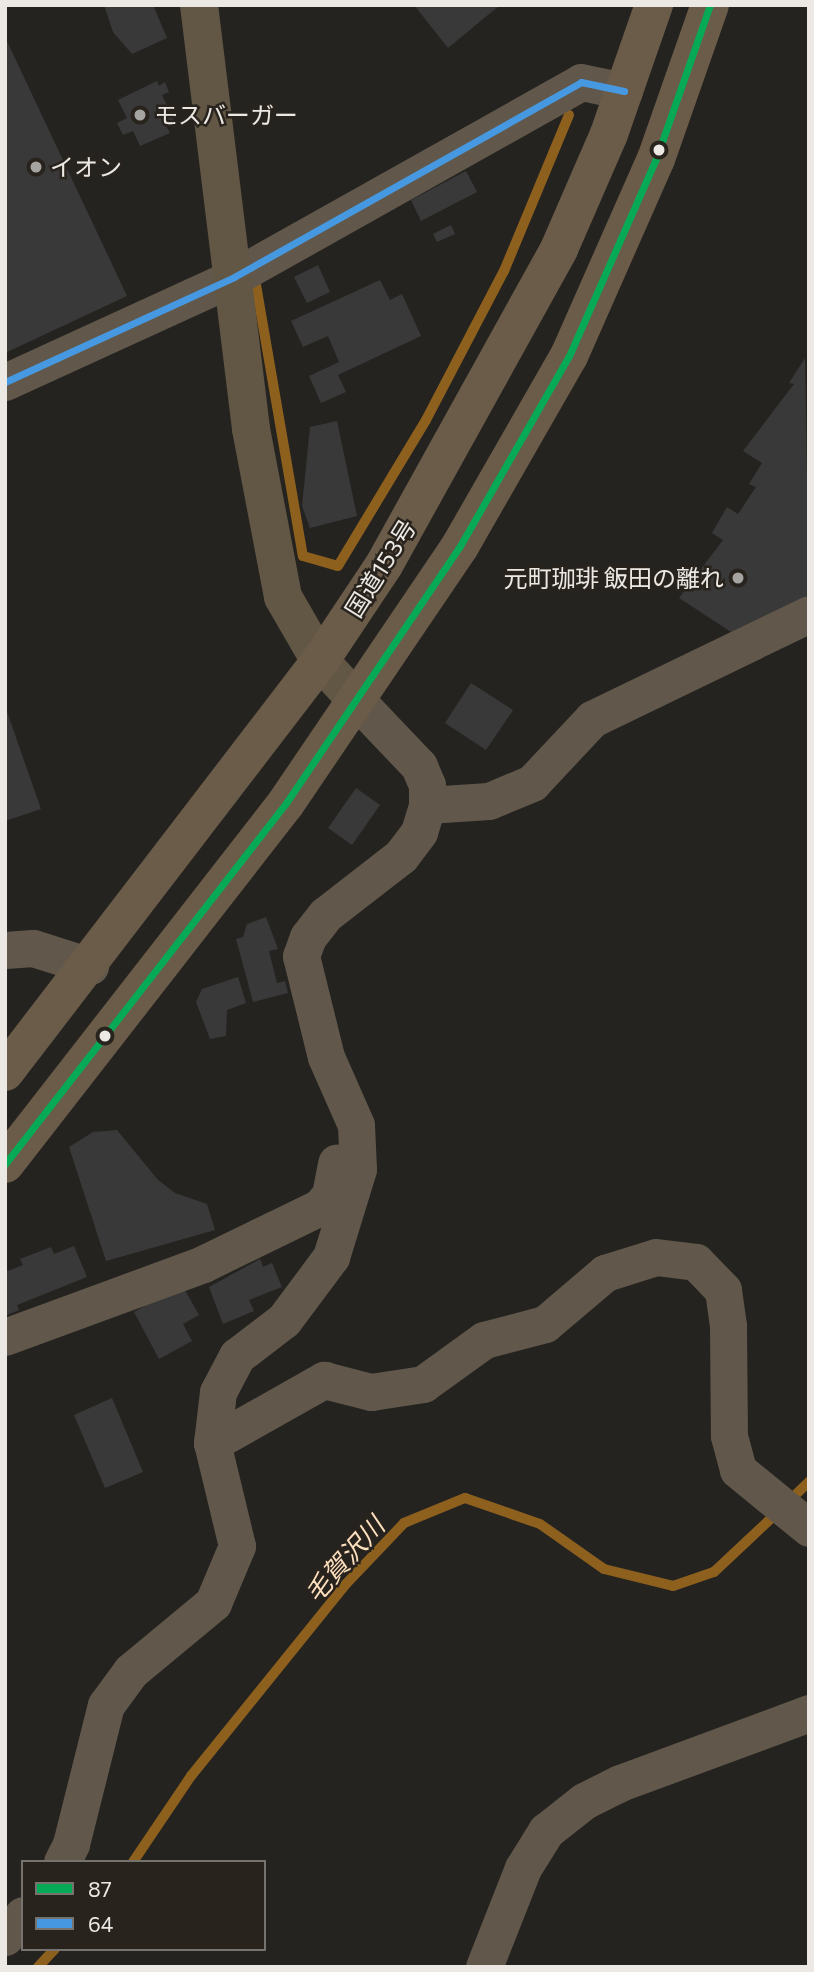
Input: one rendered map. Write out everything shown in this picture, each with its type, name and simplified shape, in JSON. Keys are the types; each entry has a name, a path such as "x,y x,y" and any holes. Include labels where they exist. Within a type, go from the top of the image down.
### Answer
{"highway":[{"name":"国道153号","path":"5,1072 90,966 320,661 384,565 502,359 559,249 624,91 654,5"},
{"name":"国道153号","path":"5,1164 286,803 460,546 569,356 656,159 710,5"}],"street":[{"path":"63,1860 71,1844 106,1705 131,1671 213,1603 237,1546 212,1443 218,1392 237,1356 284,1320 331,1257 358,1169 356,1125 334,1083 308,998 301,956 307,937 333,908 401,856 419,832 428,805 428,785 419,766 320,661 283,597 251,429 199,5"},
{"path":"5,382 235,288 581,82 624,91"},
{"path":"428,805 489,801 532,783 592,719 809,614"},
{"path":"5,950 33,948 90,966"},
{"path":"5,1337 202,1264 326,1202 337,1160 329,1099 334,1083"},
{"path":"212,1443 324,1380 371,1392 423,1384 484,1340 545,1324 605,1273 656,1257 696,1262 723,1290 728,1326 729,1436 738,1470 804,1524"},
{"path":"484,1967 523,1868 555,1824 620,1783 809,1713"},
{"path":"5,1937 21,1917"}],"building":[{"path":"104,5 153,5 167,38 132,54 113,32"},
{"path":"414,5 500,5 448,48"},
{"name":"イオン","path":"5,37 127,296 5,353"},
{"path":"157,81 159,86 165,82 169,92 162,95 174,120 165,124 170,133 140,146 133,131 123,135 117,123 127,118 118,100"},
{"path":"466,171 477,192 421,221 411,200"},
{"path":"451,225 455,234 437,242 433,234"},
{"path":"318,265 330,292 307,303 294,277"},
{"path":"380,280 390,300 402,294 421,336 338,375 346,392 321,403 309,376 339,362 328,336 303,347 291,321"},
{"path":"805,358 809,595 731,632 679,598 723,540 712,533 727,507 738,514 756,487 749,484 762,463 743,451 794,384 789,383"},
{"path":"337,421 357,516 310,528 302,506 310,427"},
{"path":"471,683 513,710 486,750 445,723"},
{"path":"5,706 41,809 5,821"},
{"path":"356,788 380,805 352,845 328,828"},
{"path":"266,917 278,949 269,951 277,983 285,981 288,993 253,1002 236,939 243,937 247,924"},
{"path":"238,977 246,1003 227,1010 226,1036 210,1039 196,1002 202,989"},
{"path":"117,1130 158,1180 175,1193 207,1204 215,1230 106,1261 69,1147 93,1132"},
{"path":"74,1246 87,1277 17,1305 19,1310 5,1316 5,1272 23,1265 20,1259 51,1247 54,1254"},
{"path":"260,1259 263,1267 272,1263 282,1287 249,1300 254,1311 223,1324 209,1287"},
{"path":"182,1285 199,1315 183,1324 192,1341 159,1359 134,1312"},
{"path":"112,1398 143,1472 105,1488 74,1415"}],"waterway":[{"path":"250,282 255,279 303,556 338,566 426,420 504,271 569,115"},
{"name":"毛賀沢川","path":"789,1501 809,1482"},
{"name":"毛賀沢川","path":"134,1860 191,1776 345,1585 404,1523 465,1498 540,1524 604,1569 673,1586 714,1572 778,1512"},
{"name":"毛賀沢川","path":"38,1967 53,1951"}],"transit line":[{"name":"87","path":"5,1164 286,803 460,546 569,356 656,159 710,5"},
{"name":"64","path":"5,382 234,277 581,82 624,91"}],"place":[{"name":"モスバーガー","path":"140,115"},
{"name":"イオン","path":"36,167"},
{"name":"元町珈琲 飯田の離れ","path":"738,578"}]}
